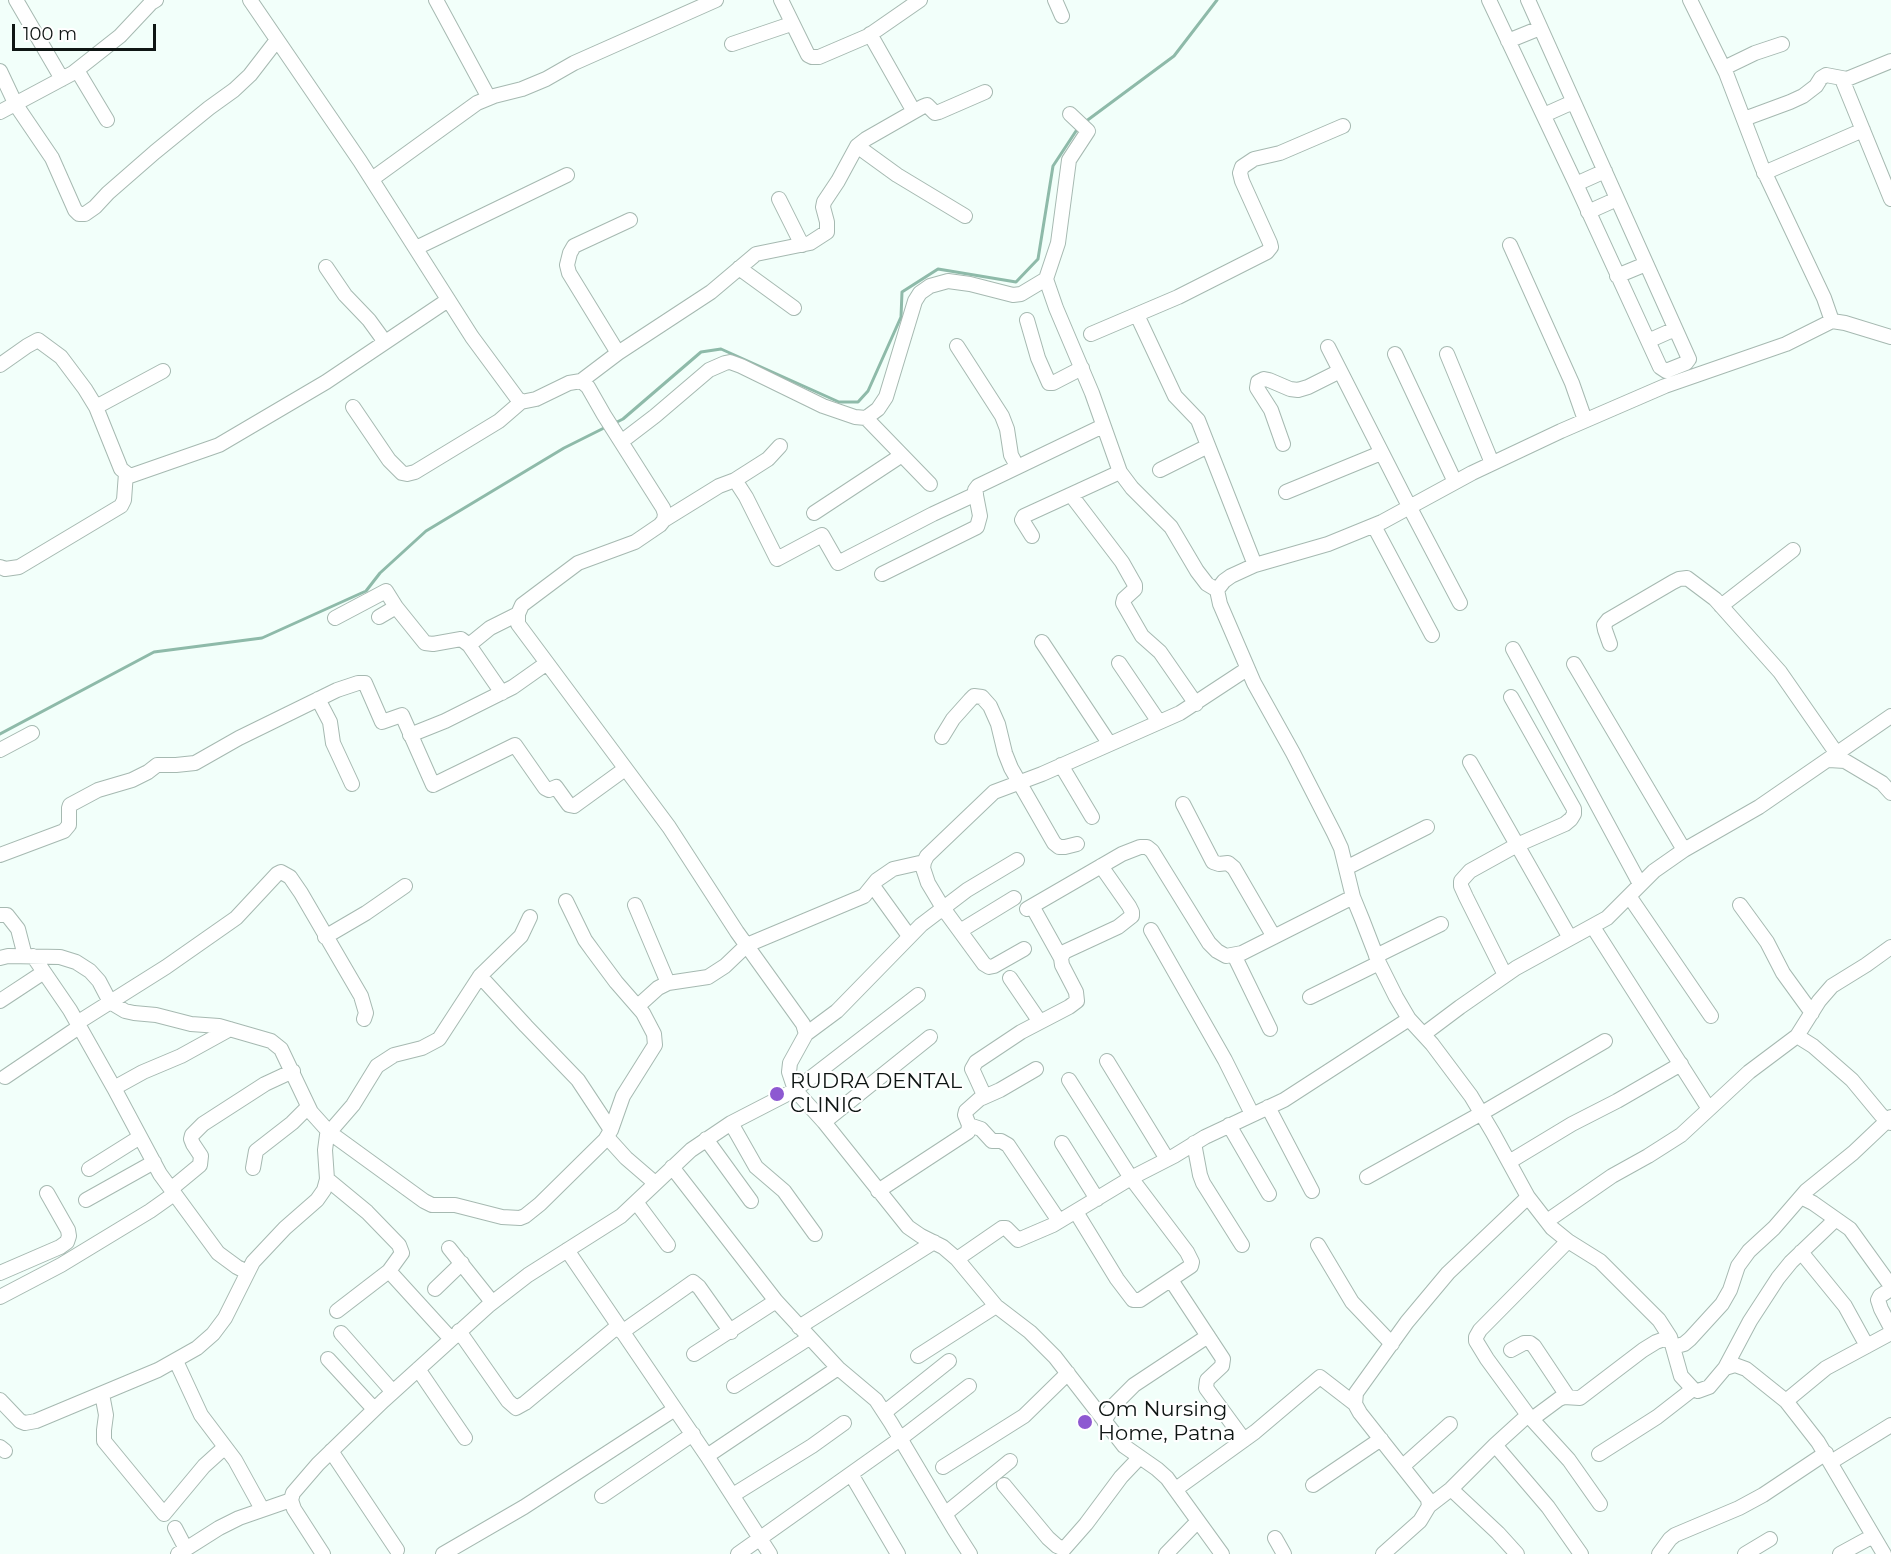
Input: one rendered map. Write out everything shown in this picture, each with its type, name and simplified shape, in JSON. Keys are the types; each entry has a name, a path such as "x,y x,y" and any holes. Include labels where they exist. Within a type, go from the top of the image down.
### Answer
{"street":[{"path":"16,0 62,79"},
{"path":"0,112 77,69 120,36 156,0"},
{"path":"250,0 372,179 472,337 521,402"},
{"path":"436,0 489,98"},
{"path":"372,179 477,103 546,79 574,63 716,0"},
{"path":"781,0 791,24 808,55 812,57 819,57 870,34 920,0"},
{"path":"1055,0 1062,16"},
{"path":"1489,0 1661,369 1678,374"},
{"path":"1528,0 1689,359 1678,374"},
{"path":"1690,0 1724,68 1764,173 1824,298 1832,321"},
{"path":"732,44 791,24"},
{"path":"1508,41 1540,28"},
{"path":"870,34 914,110"},
{"path":"0,71 16,105 52,158 75,210 79,214 95,207 156,152 234,90 250,75 277,40"},
{"path":"1724,68 1755,53 1782,44"},
{"path":"1744,119 1803,96 1826,75 1847,79 1891,62"},
{"path":"77,69 107,120"},
{"path":"1842,79 1891,199"},
{"path":"353,407 389,460 402,473 415,472 499,421 521,402 536,399 568,383 581,381 618,353 711,292 756,254 810,243 827,232 824,202 857,146 914,110 927,105 935,113 939,112 985,92"},
{"path":"1544,115 1574,102"},
{"path":"1072,115 1088,131 1069,160 1058,243 1046,279 1120,472 1132,488 1171,526 1197,571 1208,584 1217,590 1220,604 1247,669 1341,848 1353,897 1377,959 1409,1019 1460,1079 1482,1113 1528,1197 1546,1221 1568,1241 1591,1254 1611,1270 1659,1320 1672,1342 1681,1376 1693,1389 1698,1391 1709,1387 1725,1368 1750,1321 1778,1278 1801,1252 1836,1219"},
{"path":"1091,334 1178,297 1268,252 1271,246 1242,181 1240,173 1242,167 1254,159 1280,153 1343,126"},
{"path":"1764,173 1863,130"},
{"path":"857,146 897,175 965,216"},
{"path":"1576,184 1605,171"},
{"path":"416,248 567,175"},
{"path":"779,199 802,245"},
{"path":"1588,212 1617,199"},
{"path":"618,353 569,273 567,265 574,246 630,220"},
{"path":"1510,245 1572,383 1585,420"},
{"path":"1617,276 1646,264"},
{"path":"326,267 345,295 369,320 385,342"},
{"path":"739,268 794,308"},
{"path":"620,440 709,370 730,362 823,406 855,417 866,418 878,409 886,397 915,301 920,293 930,286 948,281 1013,295 1022,294 1046,279"},
{"path":"0,366 38,340 61,357 96,407 121,470 130,476 219,445 326,382 448,300"},
{"path":"1137,315 1175,396 1196,416 1255,565"},
{"path":"1027,320 1038,358 1049,383 1082,368"},
{"path":"1217,590 1231,576 1255,565 1328,544 1374,526 1492,463 1678,374 1786,344 1832,321 1891,337"},
{"path":"1648,341 1676,329"},
{"path":"957,346 1002,416 1007,429 1011,455 1017,466"},
{"path":"1328,347 1460,603"},
{"path":"1395,354 1455,482"},
{"path":"1447,354 1492,463"},
{"path":"96,407 163,371"},
{"path":"1284,444 1271,410 1257,388 1258,382 1264,379 1269,380 1298,390 1340,371"},
{"path":"581,381 588,387 663,508 664,520"},
{"path":"866,418 930,484"},
{"path":"882,574 977,527 980,516 976,494 978,486 1103,426"},
{"path":"780,446 768,459 664,520 635,542 578,563 522,605 518,615 518,624 669,827 747,945 799,1017 806,1034"},
{"path":"1160,470 1208,446"},
{"path":"1286,492 1382,453"},
{"path":"814,513 902,455"},
{"path":"1032,536 1023,517 1120,472"},
{"path":"0,567 5,569 19,567 121,506 124,500 126,473"},
{"path":"735,480 777,559 822,536 838,562 976,494"},
{"path":"1071,495 1122,562 1135,585 1135,589 1124,600 1124,603 1142,636 1161,652 1196,704"},
{"path":"1374,526 1431,635"},
{"path":"1721,606 1793,550"},
{"path":"1610,644 1604,625 1608,620 1679,579 1687,578 1693,581 1721,606 1787,681 1833,757 1845,761 1882,783 1891,793"},
{"path":"335,618 386,591 425,643 434,644 461,639 468,645 502,693"},
{"path":"379,617 396,607"},
{"path":"468,645 497,623 518,615"},
{"path":"1042,642 1109,743"},
{"path":"1513,649 1640,884"},
{"path":"410,735 502,693 547,663"},
{"path":"1119,663 1159,722"},
{"path":"1574,664 1684,850"},
{"path":"1024,950 994,966 988,967 984,964 943,908 928,883 923,868 927,856 986,798 1003,788 1061,765 1196,704 1247,669"},
{"path":"0,855 64,831 69,825 70,805 83,797 132,780 157,765 195,762 318,699 358,683 365,683 382,722 402,714 433,785 516,746 545,788 549,790 556,787 571,807 576,806 625,769"},
{"path":"942,737 966,704 974,696 982,697 995,716 1005,753 1019,782 1054,843 1059,847 1077,844"},
{"path":"1505,975 1466,897 1461,881 1470,871 1517,845 1565,824 1574,814 1574,809 1511,697"},
{"path":"318,699 330,722 333,743 352,784"},
{"path":"1424,1034 1505,975 1607,918 1654,871 1684,850 1743,817 1891,716"},
{"path":"0,750 32,733"},
{"path":"1470,762 1570,938"},
{"path":"1061,765 1092,817"},
{"path":"1183,804 1213,862 1228,863 1234,868 1274,937"},
{"path":"1346,868 1426,827"},
{"path":"982,1098 983,1091 972,1069 975,1062 1077,1001 1076,992 1062,965 1061,958 1030,908 1101,866 1131,850 1147,847 1152,851 1209,944 1226,956 1234,956 1353,897"},
{"path":"1017,860 967,890 909,936 837,1011 806,1034 790,1063 789,1072 795,1090 824,1122 908,1227 943,1247 957,1259 996,1306 1042,1342 1124,1446 1157,1469 1176,1489 1222,1554"},
{"path":"638,1006 650,994 668,983 708,977 725,966 747,945 864,896 877,880 893,869 924,862"},
{"path":"1061,958 1064,952 1073,946 1118,927 1132,916 1129,906 1101,866"},
{"path":"5,1077 110,1002 166,967 236,918 281,872 290,877 361,996 366,1013 364,1019"},
{"path":"325,937 366,913 405,886"},
{"path":"873,886 909,936"},
{"path":"1629,896 1711,1016"},
{"path":"960,931 1014,898"},
{"path":"0,958 8,956 60,957 76,962 90,971 99,981 110,1002 117,1007 134,1013 156,1015 191,1024 219,1026 271,1041 281,1049 308,1107 329,1132 432,1205 455,1205 512,1219 525,1216 540,1204 609,1134 623,1096 655,1045 654,1034 638,1006 616,982 585,940 567,901"},
{"path":"635,904 668,983"},
{"path":"1740,905 1767,942 1784,973 1812,1013"},
{"path":"0,915 7,915 18,929 29,956 44,972 78,1025 172,1192 218,1253 247,1272"},
{"path":"0,1400 14,1417 25,1423 42,1419 176,1361 197,1348 213,1334 225,1318 253,1262 317,1200 324,1190 327,1179 325,1150 329,1132 353,1105 377,1066 394,1055 422,1048 440,1039 480,976 521,936 530,917"},
{"path":"1310,997 1441,924"},
{"path":"1593,927 1709,1109"},
{"path":"1151,930 1225,1060 1252,1114"},
{"path":"1546,1221 1612,1176 1681,1135 1749,1072 1797,1036 1823,995 1832,986 1891,947"},
{"path":"1234,956 1270,1029"},
{"path":"0,1001 44,972"},
{"path":"480,976 578,1080 609,1134 626,1158 656,1183"},
{"path":"1010,978 1040,1022"},
{"path":"319,1553 291,1500 293,1492 374,1409 492,1302 528,1275 604,1228 706,1139 731,1123 795,1090 918,995"},
{"path":"957,1259 1002,1228 1006,1228 1018,1240 1076,1212 1194,1143 1303,1088 1409,1019"},
{"path":"114,1088 143,1072 181,1056 230,1029"},
{"path":"1383,1554 1412,1530 1429,1506 1451,1489 1495,1445 1530,1417 1559,1399 1580,1398 1656,1342 1684,1344 1690,1339 1722,1304 1744,1256 1823,1176 1890,1120 1852,1080 1813,1046 1797,1036"},
{"path":"824,1122 930,1037"},
{"path":"1367,1177 1605,1041"},
{"path":"1107,1061 1167,1159"},
{"path":"1509,1162 1572,1124 1681,1064"},
{"path":"879,1191 968,1132 966,1111 982,1098 1036,1069"},
{"path":"0,1297 61,1265 150,1211 200,1165 201,1156 191,1139 198,1129 266,1084 293,1071"},
{"path":"1069,1080 1131,1178 1191,1258 1191,1266 1140,1300 1133,1300 1117,1279 1076,1212"},
{"path":"253,1168 256,1151 292,1123 308,1107"},
{"path":"1268,1107 1312,1191"},
{"path":"731,1123 756,1167 784,1191 815,1234"},
{"path":"969,1125 981,1129 992,1141 1001,1141 1008,1145 1059,1221"},
{"path":"1229,1125 1269,1194"},
{"path":"89,1169 140,1137"},
{"path":"706,1139 751,1201"},
{"path":"1062,1143 1097,1199"},
{"path":"1194,1143 1203,1183 1242,1245"},
{"path":"86,1200 154,1162"},
{"path":"672,1167 799,1328 838,1368 865,1389 885,1412 970,1554"},
{"path":"327,1179 353,1199 399,1245 402,1253 389,1271 337,1311"},
{"path":"0,1273 67,1242 68,1230 47,1193"},
{"path":"1355,1404 1359,1386 1427,1297 1448,1273 1528,1197"},
{"path":"1801,1197 1813,1203 1856,1235 1891,1287 1878,1300 1891,1328"},
{"path":"636,1202 668,1245"},
{"path":"1568,1241 1480,1330 1476,1341 1530,1417 1569,1460 1600,1504"},
{"path":"799,1328 934,1242"},
{"path":"1318,1245 1352,1302 1392,1344"},
{"path":"449,1248 492,1302"},
{"path":"567,1250 693,1434 770,1554"},
{"path":"1801,1252 1845,1306 1867,1346"},
{"path":"435,1288 462,1263"},
{"path":"389,1271 455,1335 516,1408 620,1329 693,1282 699,1287 730,1332"},
{"path":"1171,1280 1223,1359 1224,1363 1207,1380 1206,1388 1244,1440"},
{"path":"694,1354 776,1301"},
{"path":"918,1356 996,1306"},
{"path":"341,1333 393,1392"},
{"path":"1786,1401 1826,1368 1850,1353 1891,1333"},
{"path":"1104,1421 1114,1405 1134,1385 1208,1336"},
{"path":"734,1386 809,1338"},
{"path":"1510,1350 1524,1343 1534,1346 1568,1397"},
{"path":"328,1359 374,1409"},
{"path":"176,1361 201,1415 243,1473 262,1509"},
{"path":"885,1412 949,1361"},
{"path":"1725,1368 1735,1365 1746,1369 1786,1401 1828,1458 1882,1545 1840,1554"},
{"path":"707,1456 838,1368"},
{"path":"418,1369 465,1438"},
{"path":"943,1467 1024,1416 1068,1373"},
{"path":"1176,1489 1244,1440 1320,1377 1355,1404 1425,1493 1429,1506"},
{"path":"738,1554 900,1439 969,1386"},
{"path":"1599,1454 1657,1417 1693,1389"},
{"path":"102,1394 106,1415 104,1441 164,1514 204,1466 225,1447"},
{"path":"443,1554 524,1508 675,1409"},
{"path":"733,1495 844,1423"},
{"path":"1403,1466 1450,1424"},
{"path":"1659,1554 1675,1535 1755,1499 1891,1425"},
{"path":"602,1496 693,1434"},
{"path":"1313,1485 1381,1438"},
{"path":"1495,1445 1548,1507 1581,1554"},
{"path":"332,1451 397,1550"},
{"path":"1004,1485 1048,1538 1064,1549 1121,1477 1140,1457"},
{"path":"945,1514 1010,1461"},
{"path":"851,1474 898,1554"},
{"path":"1451,1489 1486,1520 1517,1554"},
{"path":"175,1528 182,1551 219,1528 262,1509 291,1500"},
{"path":"1166,1554 1198,1521"},
{"path":"1275,1538 1284,1554"},
{"path":"1745,1554 1770,1539"}],"waterway":[{"path":"1085,122 1174,56 1217,0"},
{"path":"615,423 623,419 701,352 721,349 839,402 858,402 868,391 901,317 902,292 938,269 1016,282 1038,259 1053,166 1078,128"},
{"path":"0,734 154,652 262,638 366,591 380,573 426,531 564,448 606,427"}],"place":[{"name":"RUDRA DENTAL CLINIC","path":"777,1094"},
{"name":"Om Nursing Home, Patna","path":"1085,1422"}]}
